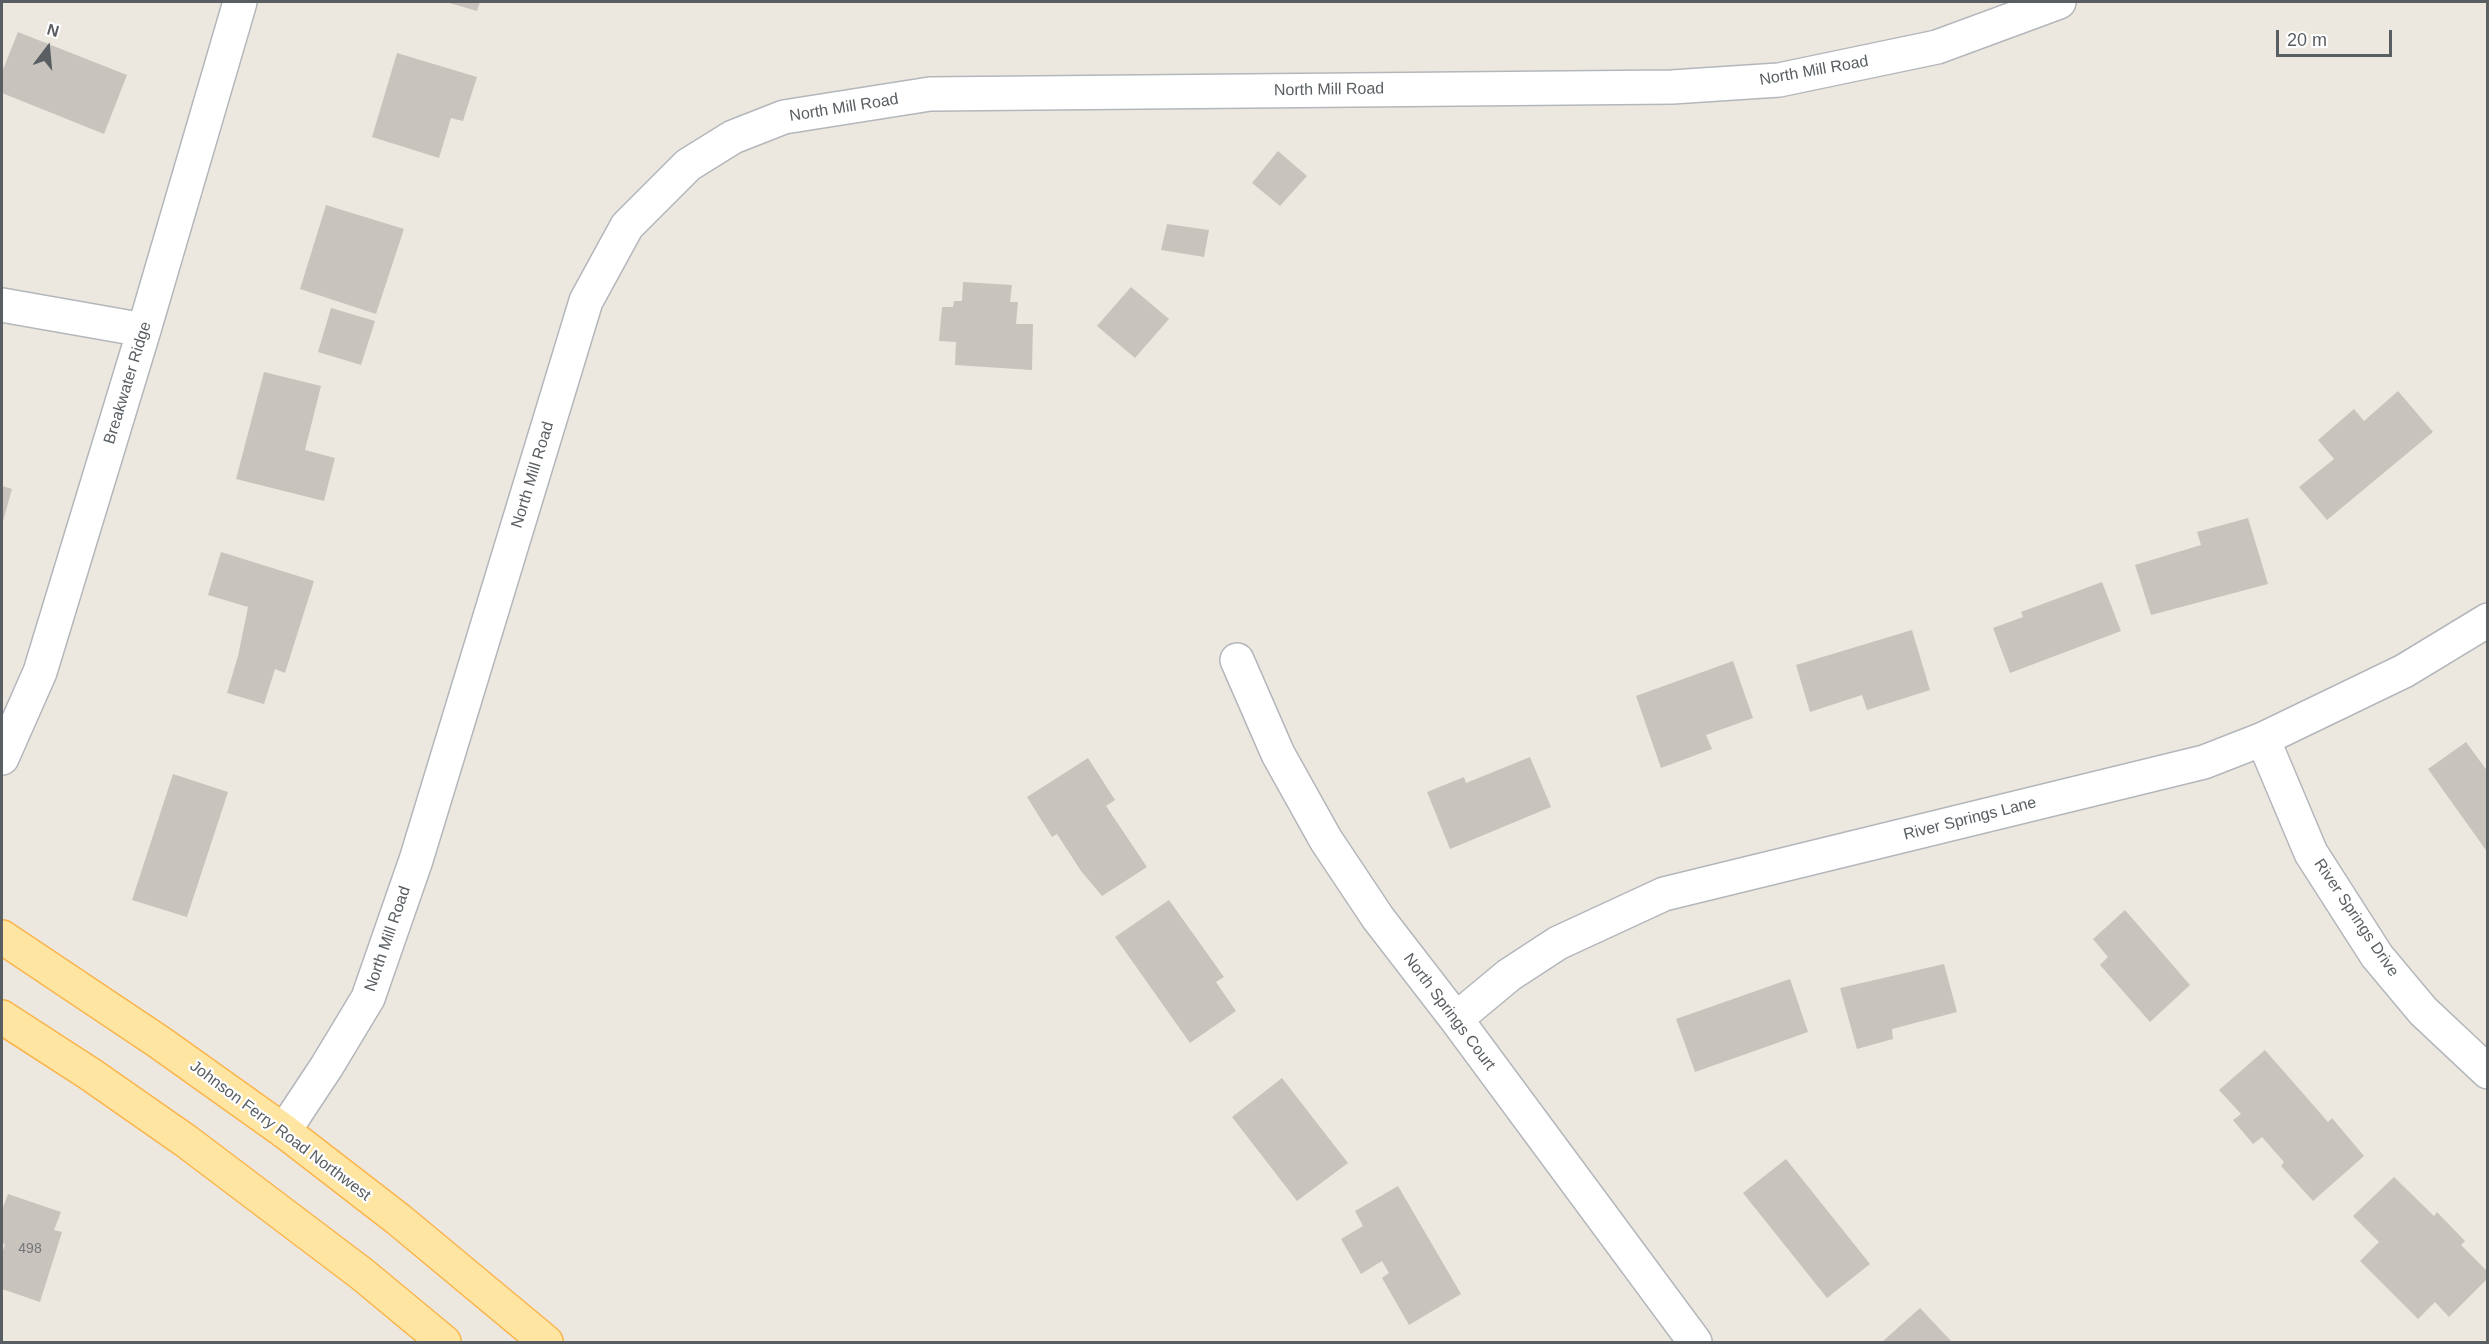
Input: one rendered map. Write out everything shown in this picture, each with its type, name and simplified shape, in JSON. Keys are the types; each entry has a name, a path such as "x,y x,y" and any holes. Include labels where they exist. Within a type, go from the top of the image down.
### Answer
{"main road":[{"name":"Johnson Ferry Road Northwest","path":"2,937 159,1042 284,1131 398,1219 546,1342"},
{"path":"2,1017 90,1074 186,1141 362,1274 444,1342"}],"street":[{"name":"Breakwater Ridge","path":"2,758 40,672 144,330 240,2"},
{"name":"North Mill Road","path":"284,1131 368,998 416,860 586,300 627,226 688,165 734,137 784,117 930,94 1672,87 1779,80 1937,47 2059,2"},
{"path":"2,305 144,330"},
{"name":"River Springs Lane","path":"1456,1019 1509,975 1558,943 1665,894 2204,762 2263,739 2404,671 2487,620"},
{"name":"North Springs Court","path":"1237,660 1278,754 1326,840 1378,918 1456,1019 1695,1342"},
{"name":"River Springs Drive","path":"2263,739 2311,853 2377,956 2423,1011 2487,1072"}],"building":[{"path":"446,2 480,2 477,11"},
{"path":"18,32 127,75 104,134 2,93 2,72"},
{"path":"397,53 477,77 463,121 451,118 439,158 372,137"},
{"path":"1278,151 1307,176 1280,206 1252,183"},
{"path":"326,205 404,229 376,314 300,289"},
{"path":"1167,224 1209,230 1204,257 1161,250"},
{"path":"963,282 1012,285 1010,302 1018,302 1016,324 1033,324 1032,370 955,365 956,342 939,341 942,307 953,307 954,301 962,301"},
{"path":"1131,287 1169,319 1135,358 1097,326"},
{"path":"331,308 375,321 361,365 318,352"},
{"path":"264,372 321,386 305,450 335,458 324,501 236,479"},
{"path":"2398,391 2433,432 2327,520 2299,487 2334,459 2318,440 2354,409 2364,421"},
{"path":"2,486 12,489 2,525"},
{"path":"2248,518 2268,584 2151,615 2135,565 2201,545 2197,532"},
{"path":"221,552 314,581 285,673 275,669 264,704 227,693 238,656 248,607 208,595"},
{"path":"2102,582 2121,631 2010,673 1993,628 2023,617 2021,612"},
{"path":"1912,630 1930,690 1867,710 1862,695 1810,712 1796,665"},
{"path":"1733,661 1753,718 1706,735 1712,749 1661,768 1636,696"},
{"path":"2466,742 2488,772 2488,853 2428,769"},
{"path":"1530,757 1551,807 1450,849 1427,792 1464,777 1466,783"},
{"path":"1088,758 1115,800 1106,806 1147,867 1102,896 1081,871 1057,834 1052,837 1027,797"},
{"path":"173,774 228,792 187,917 132,900"},
{"path":"1169,900 1224,977 1216,982 1236,1011 1190,1043 1115,937"},
{"path":"2125,910 2190,985 2150,1022 2100,965 2108,957 2093,939"},
{"path":"1944,964 1957,1012 1892,1029 1893,1039 1857,1049 1840,988"},
{"path":"1790,979 1808,1032 1695,1072 1676,1019"},
{"path":"2265,1050 2328,1122 2332,1118 2364,1156 2313,1201 2281,1166 2284,1162 2262,1137 2253,1144 2233,1120 2241,1114 2219,1090"},
{"path":"1282,1078 1348,1163 1297,1201 1232,1117"},
{"path":"1786,1159 1870,1264 1827,1298 1743,1193"},
{"path":"2394,1177 2434,1216 2437,1212 2465,1241 2461,1245 2488,1272 2488,1278 2449,1317 2435,1302 2418,1319 2360,1261 2379,1242 2353,1216"},
{"path":"1398,1186 1461,1294 1409,1325 1382,1278 1389,1273 1382,1261 1361,1274 1341,1239 1363,1226 1355,1211"},
{"path":"8,1194 61,1212 54,1230 62,1232 40,1302 2,1289 2,1254 5,1244 2,1243 2,1210"},
{"path":"1920,1308 1952,1342 1882,1342"}]}
